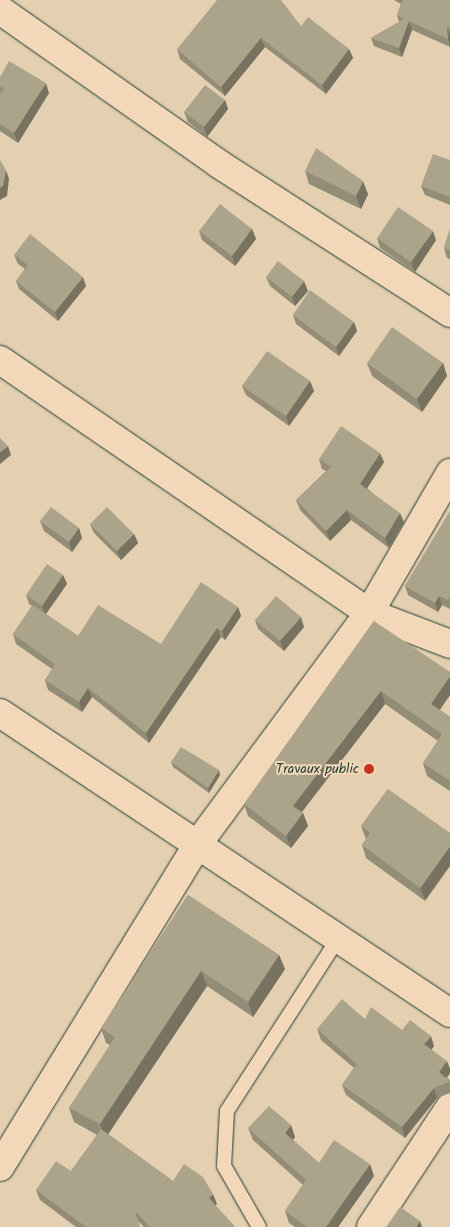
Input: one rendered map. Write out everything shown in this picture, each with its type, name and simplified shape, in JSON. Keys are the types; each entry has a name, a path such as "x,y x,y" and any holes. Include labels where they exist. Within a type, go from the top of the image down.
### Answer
{"street":[{"path":"0,10 219,164 450,313"},
{"path":"0,360 369,613 450,644"},
{"path":"0,1167 199,842 369,613 450,473"},
{"path":"0,713 199,842 450,1013"},
{"path":"371,1227 450,1107"}],"lane":[{"path":"259,1227 224,1166 227,1111 339,937"}],"building":[{"path":"217,0 281,0 301,26 308,17 349,49 322,85 261,38 221,87 177,49"},
{"path":"403,0 450,0 450,27 447,27 448,39 409,21 399,48 371,38 404,19 397,15"},
{"path":"9,61 46,83 14,133 0,124 0,94 4,88 0,86 0,77"},
{"path":"205,85 225,100 204,127 184,112"},
{"path":"316,148 363,181 356,196 305,171"},
{"path":"433,154 450,160 450,197 421,186"},
{"path":"0,160 6,170 3,186 0,188"},
{"path":"220,204 252,229 232,256 199,231"},
{"path":"398,207 433,231 411,262 377,238"},
{"path":"450,229 450,250 444,248"},
{"path":"30,234 83,277 55,312 16,281 28,265 14,255"},
{"path":"278,261 304,281 292,297 266,277"},
{"path":"310,290 354,322 336,347 293,315"},
{"path":"392,327 443,363 417,399 367,363"},
{"path":"267,351 310,381 286,416 242,386"},
{"path":"341,426 380,453 360,484 400,513 385,538 347,510 326,531 296,500 331,467 319,459"},
{"path":"0,438 8,446 0,452"},
{"path":"51,507 79,528 69,542 40,521"},
{"path":"107,507 134,534 117,551 90,524"},
{"path":"450,511 450,597 448,600 439,596 435,603 405,586"},
{"path":"47,564 63,575 42,606 26,595"},
{"path":"201,582 238,607 222,631 217,628 146,733 88,688 79,702 45,680 55,664 13,634 33,605 78,636 98,605 161,644"},
{"path":"276,596 301,617 280,641 255,620"},
{"path":"374,621 450,672 450,676 431,704 450,717 450,781 423,763 442,734 381,691 293,806 303,813 286,836 244,804"},
{"path":"181,747 219,770 208,788 171,762"},
{"path":"388,789 450,833 450,846 420,888 362,845 370,833 361,826"},
{"path":"188,895 279,955 248,1002 201,971 100,1124 69,1108 115,1037 101,1028"},
{"path":"342,999 365,1019 371,1007 402,1030 410,1020 431,1036 424,1044 447,1061 439,1072 450,1081 434,1088 402,1127 342,1085 357,1064 317,1029"},
{"path":"269,1106 291,1125 285,1133 319,1163 334,1140 370,1164 326,1227 307,1227 285,1211 306,1180 248,1128"},
{"path":"101,1129 173,1181 184,1164 203,1177 213,1194 209,1198 235,1227 150,1227 135,1211 140,1227 86,1227 36,1190 56,1161 71,1171"},
{"path":"400,1207 420,1221 416,1227 386,1227"}],"place":[{"name":"Travaux public","path":"369,769"}]}
